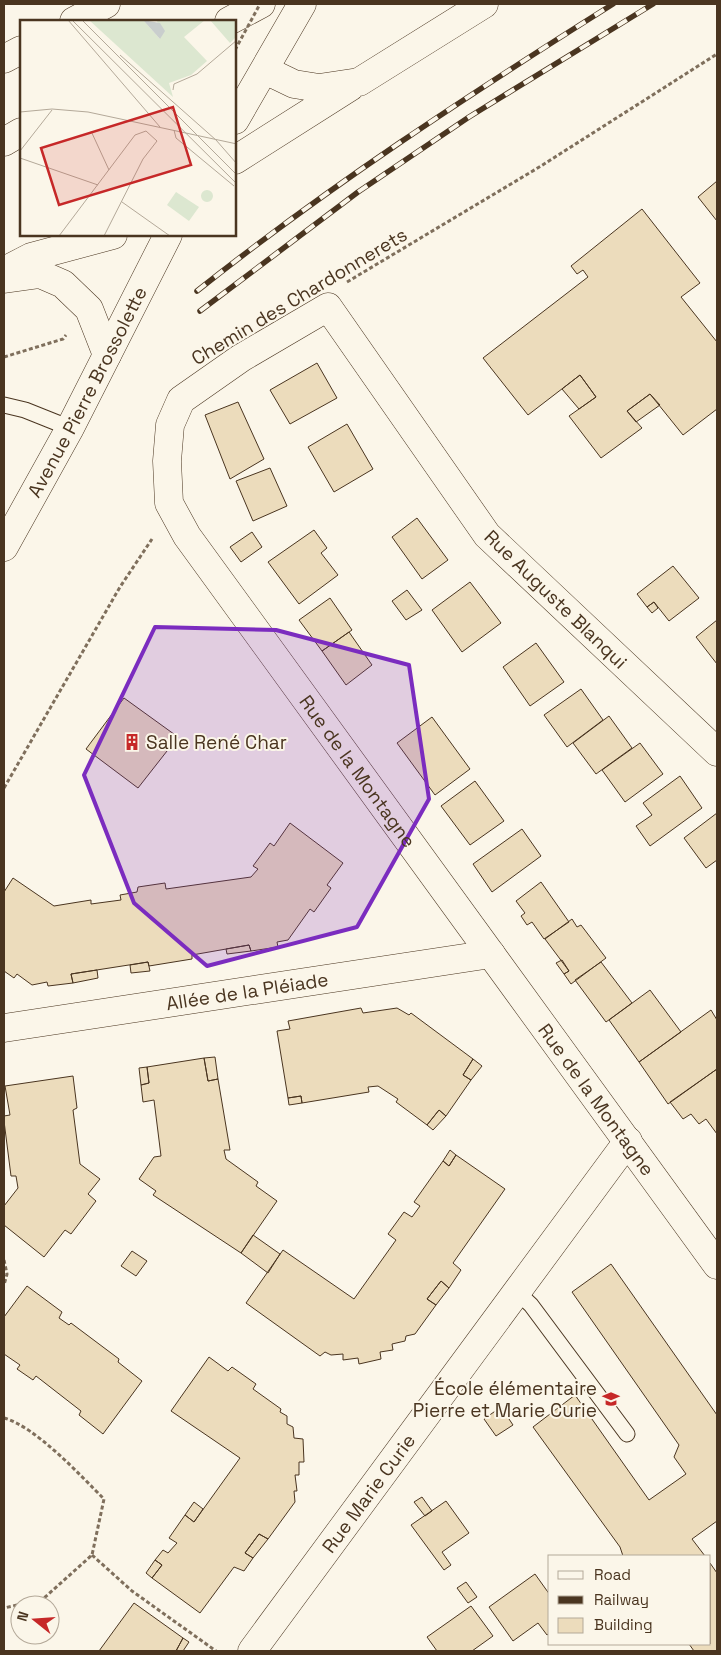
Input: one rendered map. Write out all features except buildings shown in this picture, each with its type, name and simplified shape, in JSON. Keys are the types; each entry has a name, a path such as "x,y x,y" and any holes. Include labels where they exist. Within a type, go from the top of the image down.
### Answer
{"main road":[{"path":"76,20 106,4"},
{"path":"230,20 261,4"},
{"path":"236,118 302,4"},
{"path":"236,159 484,4"},
{"path":"4,59 20,51"},
{"path":"265,70 294,84 319,88 359,82"},
{"path":"4,142 20,133"},
{"path":"4,270 31,257 109,236"},
{"name":"Avenue Pierre Brossolette","path":"4,547 70,428 167,236"},
{"path":"4,280 40,274 63,284 89,309 107,356"},
{"name":"Rue Auguste Blanqui","path":"336,296 487,535 717,752"},
{"name":"Rue de la Montagne","path":"336,296 181,400 170,425 167,461 168,503 187,536 717,1265"},
{"name":"Allée de la Pléiade","path":"4,1028 491,954"},
{"name":"Rue Marie Curie","path":"252,1651 628,1141"}],"lane":[{"path":"4,404 25,410 70,428"},
{"path":"517,1292 531,1305 627,1434"}],"path":[{"path":"236,48 261,4"},
{"name":"Chemin des Chardonnerets","path":"336,296 717,54"},
{"path":"4,788 120,587 157,532"},
{"path":"4,1260 7,1274 4,1285"},
{"path":"4,1418 14,1421 65,1459 104,1499 92,1554 44,1599 4,1608"},
{"path":"92,1554 132,1591 216,1651"}],"highlighted area":[{"path":"155,627 276,630 409,665 429,799 357,927 207,966 134,903 84,775"}],"railway":[{"path":"197,291 247,252 401,142 613,4"},
{"path":"200,311 358,192 469,117 653,4"}],"place":[{"name":"Salle René Char","path":"132,742"},
{"name":"École élémentaire Pierre et Marie Curie","path":"611,1399"}]}
